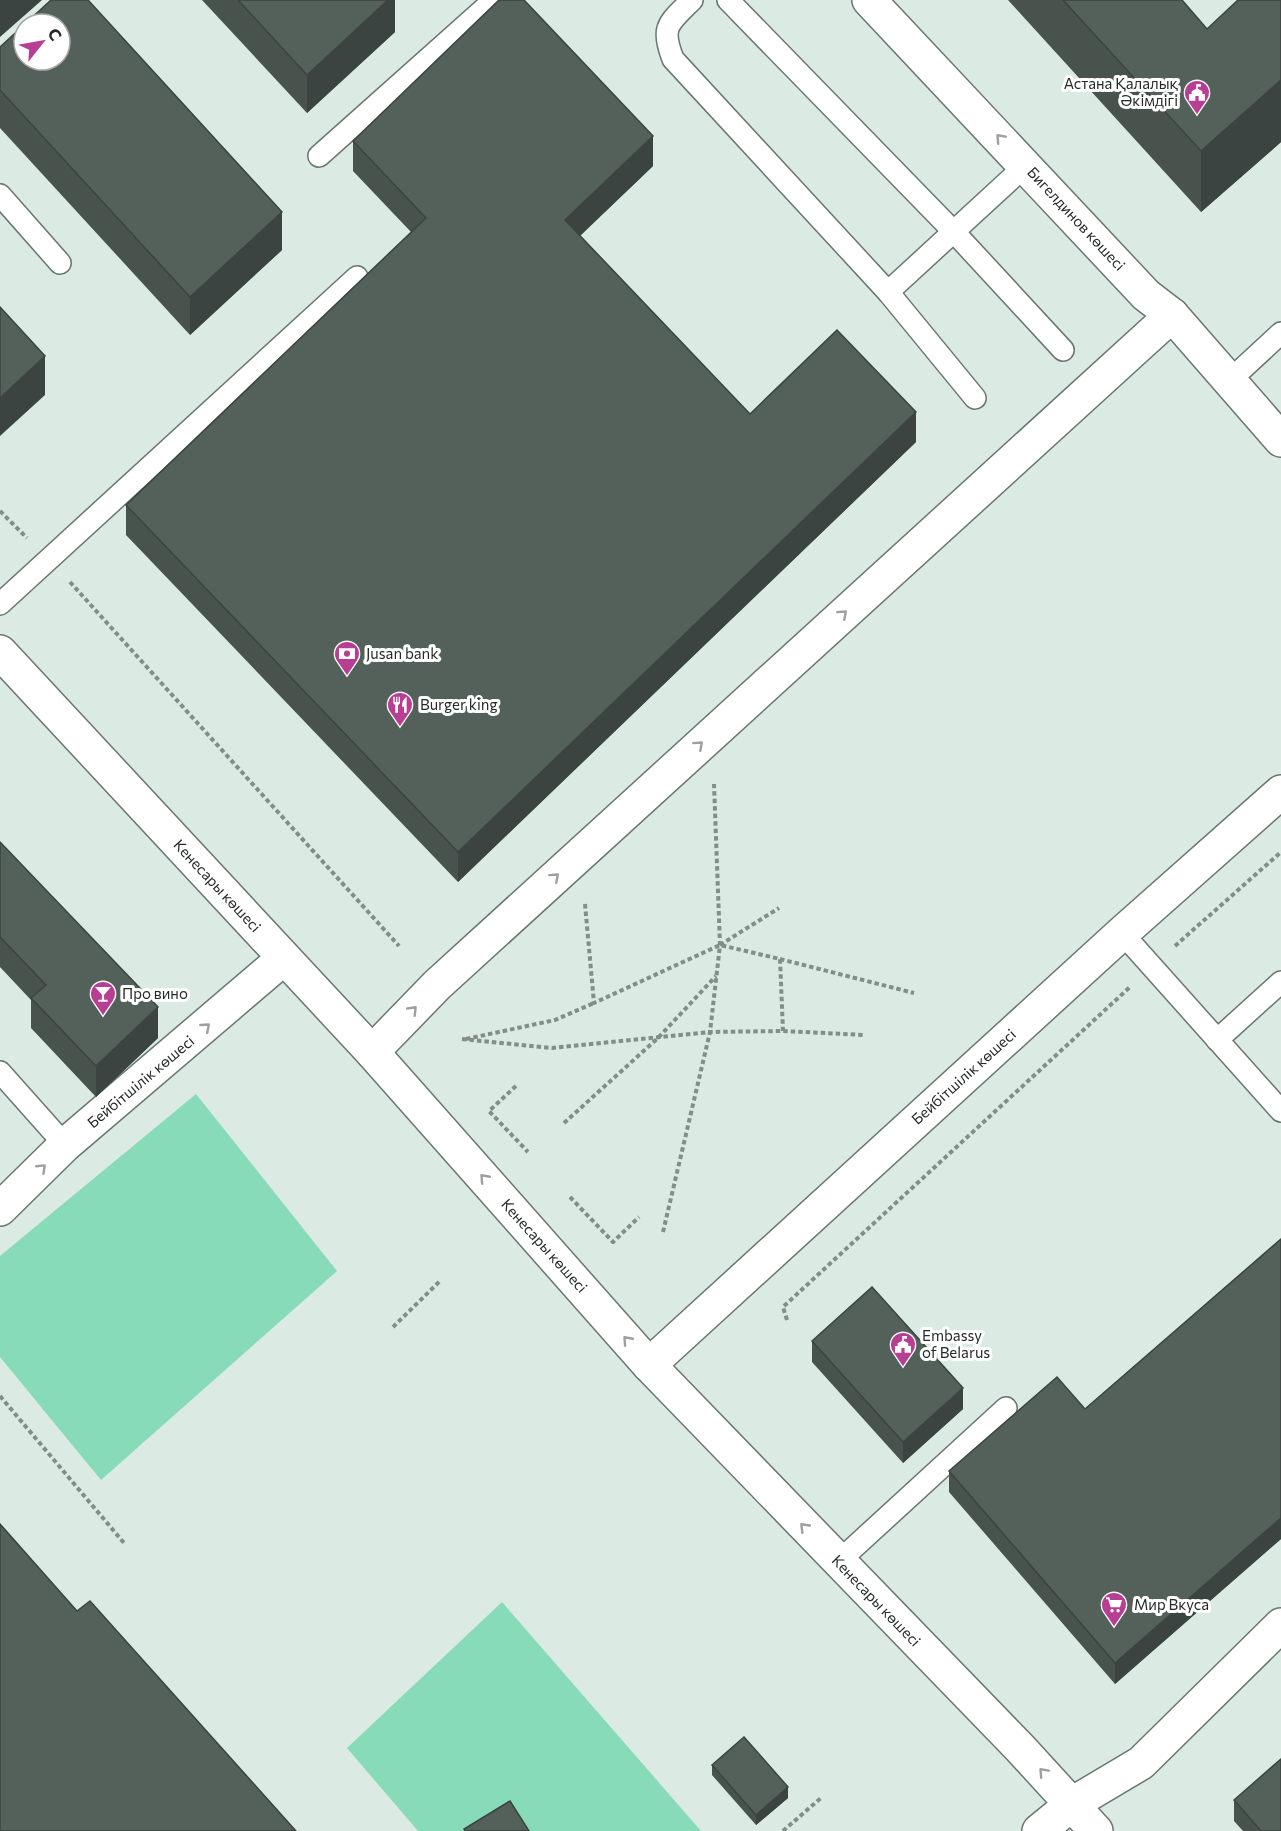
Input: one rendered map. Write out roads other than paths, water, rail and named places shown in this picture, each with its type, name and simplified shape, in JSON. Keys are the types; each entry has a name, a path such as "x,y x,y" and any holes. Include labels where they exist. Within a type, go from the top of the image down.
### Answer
{"main road":[{"name":"Бигелдинов көшесі","path":"869,0 1146,295 1172,315 1228,382 1281,440"},
{"path":"372,1052 437,985 1172,315"},
{"name":"Кенесары көшесі","path":"0,652 372,1052 649,1365 1096,1831"},
{"name":"Бейбітшілік көшесі","path":"649,1365 1122,933 1281,792"},
{"name":"Бейбітшілік көшесі","path":"0,1209 65,1145 284,958"},
{"path":"1039,1831 1072,1804 1141,1762 1281,1625"}],"lane":[{"path":"319,156 494,0"},
{"path":"692,0 667,25 665,40 673,59 888,292 975,398"},
{"path":"728,0 954,232 1063,350"},
{"path":"888,292 1026,165"},
{"path":"0,195 60,263"},
{"path":"0,603 357,277"},
{"path":"1228,382 1281,333"},
{"path":"1122,933 1281,1112"},
{"path":"1216,1040 1281,982"},
{"path":"0,1072 65,1145"},
{"path":"838,1562 1006,1407"}],"place":[{"name":"Астана Қалалық Әкімдігі","path":"1197,116"},
{"name":"Jusan bank","path":"347,677"},
{"name":"Burger king","path":"400,728"},
{"name":"Про вино","path":"103,1017"},
{"name":"Embassy of Belarus","path":"903,1368"},
{"name":"Мир Вкуса","path":"1114,1628"}]}
